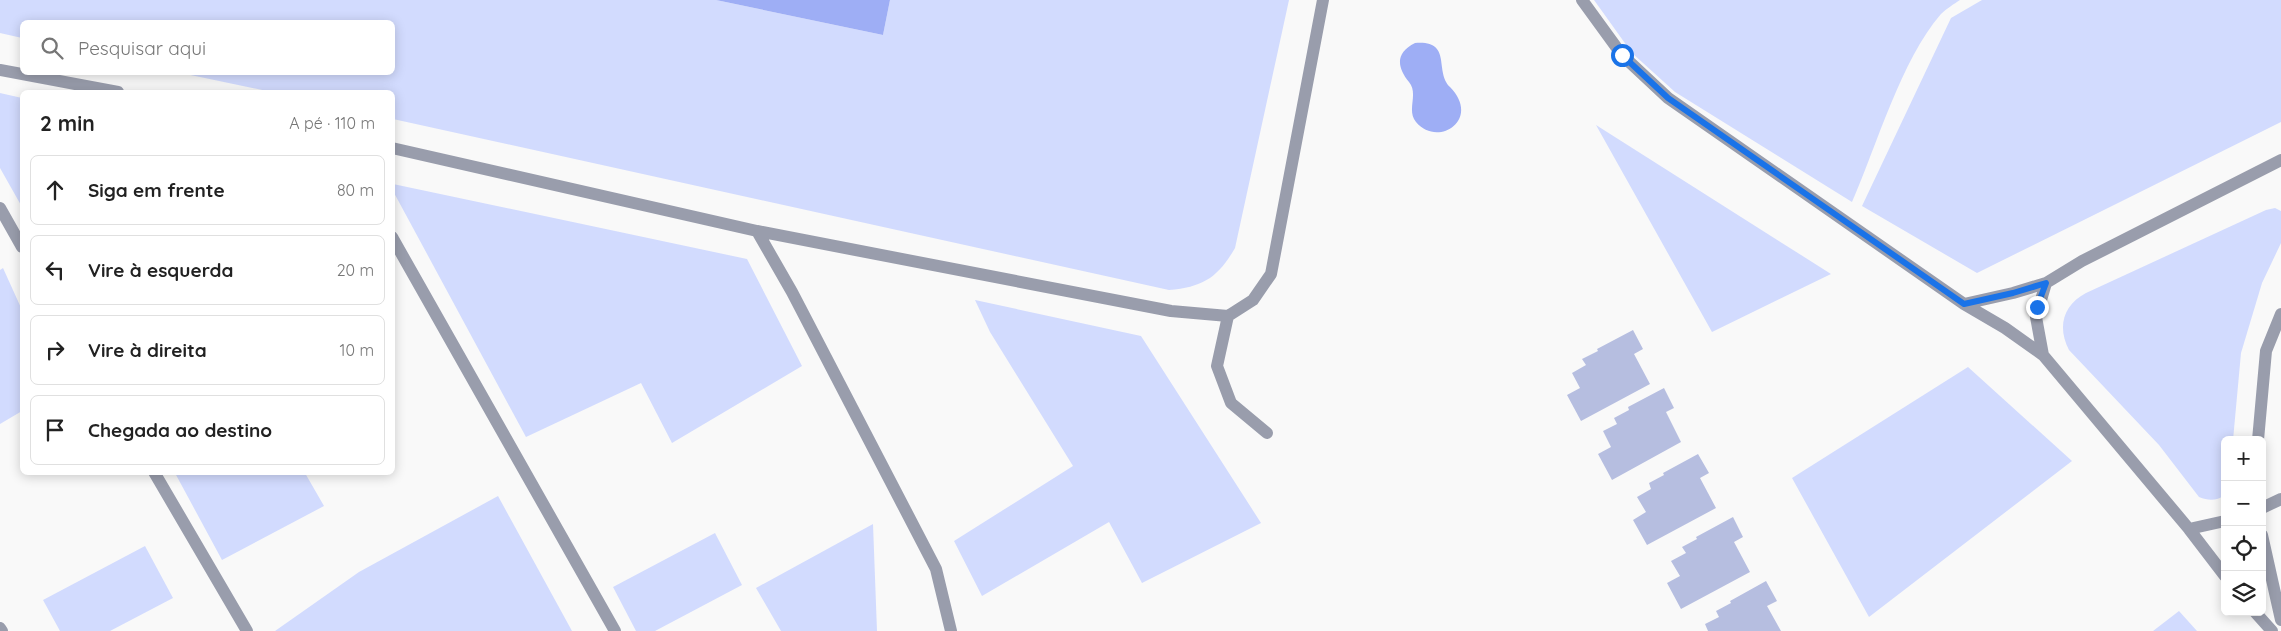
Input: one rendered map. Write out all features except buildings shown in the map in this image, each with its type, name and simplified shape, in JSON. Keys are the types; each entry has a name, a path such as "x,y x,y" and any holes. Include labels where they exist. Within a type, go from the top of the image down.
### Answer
{"street":[{"path":"395,149 757,232 1171,310 1228,316 1253,300 1271,274 1323,0"},
{"path":"1582,0 1622,55 1668,98 1964,304 2005,328 2043,355 2189,529 2221,571"},
{"path":"0,70 20,74"},
{"path":"27,75 107,90"},
{"path":"1964,304 2013,293 2046,283 2082,261 2275,163 2281,174"},
{"path":"0,208 20,243"},
{"path":"757,232 796,301 936,569 951,631"},
{"path":"395,242 615,631"},
{"path":"2043,355 2036,317 2046,283"},
{"path":"2258,436 2266,351 2281,314"},
{"path":"1228,316 1217,366 1231,403 1266,433"},
{"path":"156,475 247,631"},
{"path":"2266,506 2281,499"},
{"path":"2189,529 2221,522"},
{"path":"2266,553 2281,620"},
{"path":"2259,616 2272,631"}],"shaded area":[{"path":"0,0 716,0 883,35 890,0 1289,0 1235,248 1229,258 1209,279 1192,286 1169,290 395,119 395,90 262,90 191,75 395,75 395,20 20,20 20,38 0,33"},
{"path":"1594,0 1960,0 1941,14 1914,55 1891,104 1852,202 1675,92 1632,53"},
{"path":"1982,0 2281,0 2281,122 1977,273 1862,206 1951,18"},
{"path":"0,93 20,98 20,203 0,168"},
{"path":"1596,125 1831,274 1712,332"},
{"path":"395,184 747,259 802,366 672,443 641,383 526,437 395,195"},
{"path":"2275,208 2281,211 2281,243 2262,283 2241,353 2233,436 2221,436 2221,497 2212,500 2206,499 2199,497 2159,445 2069,350 2063,333 2064,317 2072,304 2086,293 2266,210"},
{"path":"3,268 20,306 20,412 0,424 0,270"},
{"path":"975,300 1141,336 1261,523 1142,583 1109,522 982,596 954,541 1073,466 990,332"},
{"path":"1968,367 2072,461 1869,617 1792,478"},
{"path":"176,475 306,475 324,506 222,560"},
{"path":"498,496 572,631 275,631 359,572"},
{"path":"873,524 877,631 781,631 756,588"},
{"path":"715,533 742,585 655,631 636,631 613,587"},
{"path":"145,546 173,598 110,631 60,631 43,600"},
{"path":"2179,611 2197,631 2153,631"}],"water":[{"path":"716,0 890,0 883,35"},
{"path":"1415,43 1427,43 1439,51 1445,80 1459,99 1461,110 1459,119 1453,127 1444,131 1435,132 1425,129 1413,117 1412,87 1402,71 1400,61 1404,51"}],"route":[{"path":"1622,55 1668,98 1964,304 2013,293 2046,283 2037,307"}]}
